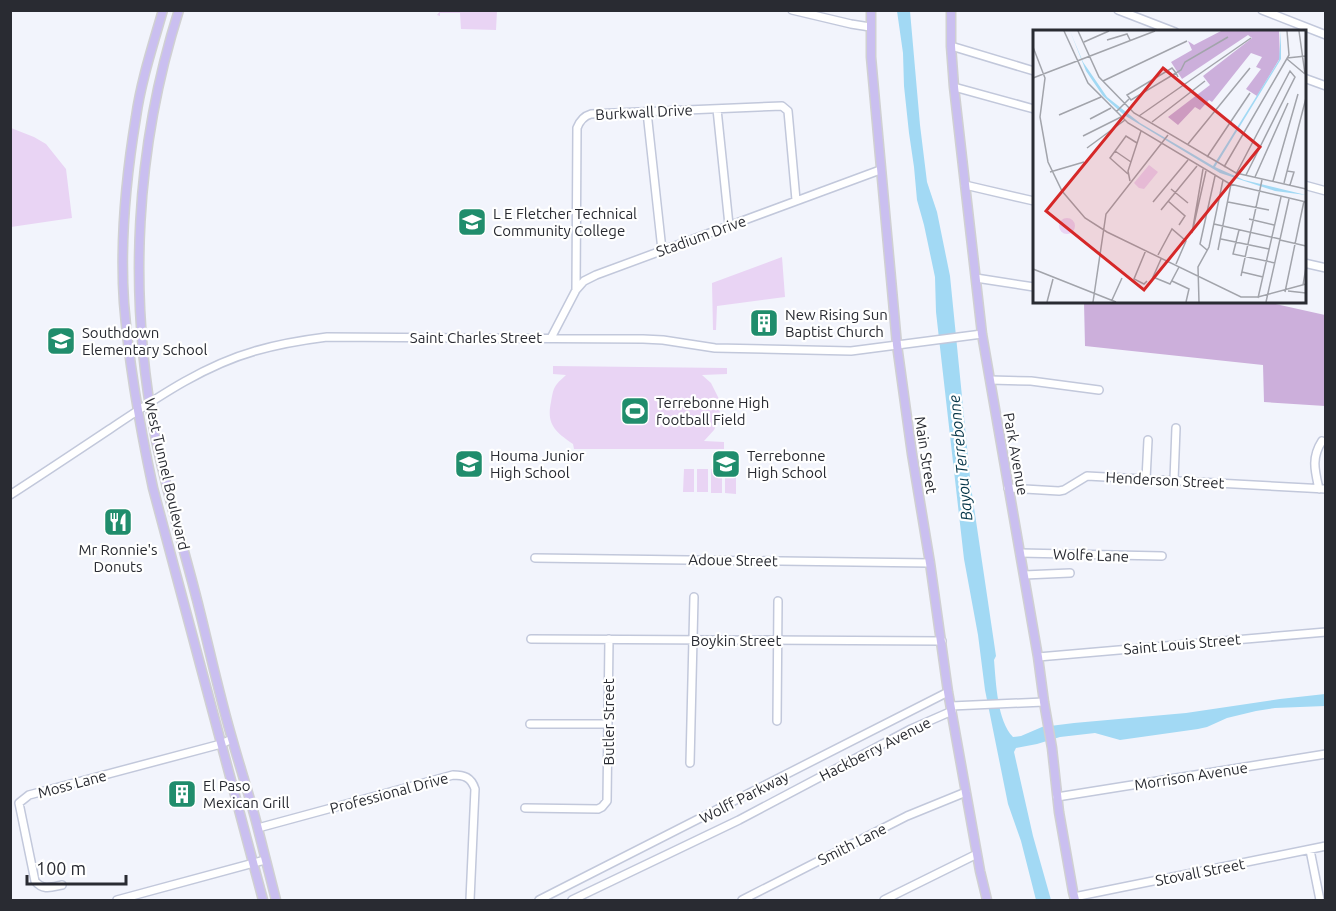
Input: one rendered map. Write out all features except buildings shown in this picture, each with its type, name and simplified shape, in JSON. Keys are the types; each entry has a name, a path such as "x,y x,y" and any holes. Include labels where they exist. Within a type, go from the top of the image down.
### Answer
{"main road":[{"name":"West Tunnel Boulevard","path":"163,10 136,114 126,203 124,302 138,411 153,488 263,900"},
{"name":"West Tunnel Boulevard","path":"178,10 154,103 142,192 139,299 143,347 158,447 232,739 276,900"},
{"name":"Main Street","path":"870,10 871,57 880,170 897,345 948,692 987,900"},
{"name":"Park Avenue","path":"951,10 954,87 982,334 1038,657 1057,797 1075,899"}],"street":[{"path":"792,10 870,27"},
{"path":"1118,10 1171,30"},
{"path":"1262,10 1326,35"},
{"path":"951,46 1033,70"},
{"path":"1306,78 1326,86"},
{"path":"954,87 1033,109"},
{"name":"Burkwall Drive","path":"576,290 577,128 586,115 782,106 788,111 796,200"},
{"path":"717,109 729,225"},
{"path":"647,112 662,250"},
{"name":"Stadium Drive","path":"551,338 576,290 584,281 880,170"},
{"path":"965,184 1033,201"},
{"path":"1306,185 1326,191"},
{"path":"1306,263 1326,268"},
{"path":"976,278 1033,287"},
{"name":"Saint Charles Street","path":"10,495 150,402 213,367 254,351 288,342 327,337 643,339 715,348 851,351 982,334"},
{"path":"990,380 1031,381 1099,390"},
{"path":"1174,480 1176,428"},
{"path":"1146,479 1148,440"},
{"path":"1322,441 1315,451 1315,471 1322,489"},
{"name":"Henderson Street","path":"1008,488 1059,491 1087,476 1322,489"},
{"name":"Wolfe Lane","path":"1020,553 1161,556"},
{"name":"Adoue Street","path":"535,558 930,562"},
{"path":"1024,575 1070,573"},
{"path":"690,763 694,597"},
{"path":"777,721 778,601"},
{"name":"Saint Louis Street","path":"1038,657 1326,632"},
{"name":"Boykin Street","path":"531,639 942,641"},
{"name":"Butler Street","path":"525,808 598,808 605,805 607,801 609,639"},
{"name":"Wolff Parkway","path":"539,900 948,692"},
{"name":"Hackberry Avenue","path":"573,900 739,820 951,708 981,704 1044,702"},
{"path":"904,715 911,729"},
{"path":"530,724 608,724"},
{"name":"Moss Lane","path":"62,885 45,888 35,881 19,804 29,795 221,744 232,739"},
{"name":"Morrison Avenue","path":"1057,797 1326,754"},
{"name":"Professional Drive","path":"258,828 447,777 462,775 470,780 475,789 470,900"},
{"name":"Smith Lane","path":"742,900 907,816 966,792"},
{"name":"Stovall Street","path":"1075,899 1326,846"},
{"path":"1310,849 1320,900"},
{"path":"884,900 977,854"},
{"path":"117,900 265,860"}],"shaded area":[{"path":"440,11 497,11 496,30 461,29 460,13 437,15"},
{"path":"11,128 46,144 66,169 72,218 11,227"},
{"path":"782,257 785,297 717,306 716,330 713,330 712,283"},
{"path":"1084,303 1271,303 1325,315 1325,406 1264,402 1263,365 1085,346"},
{"path":"553,366 727,368 727,374 702,375 711,383 719,399 720,417 714,430 704,441 724,442 724,449 574,449 573,444 557,432 551,422 550,410 554,389 566,375 553,374"},
{"path":"684,469 694,469 694,492 683,492"},
{"path":"697,469 708,469 708,492 697,492"},
{"path":"711,469 722,469 722,493 711,493"},
{"path":"725,470 736,470 736,494 725,493"}],"water":[{"name":"Bayou Terrebonne","path":"897,11 910,11 927,182 937,212 950,276 971,487 996,656 994,660 1000,711 1008,730 1013,737 1042,727 1186,713 1325,694 1325,706 1256,711 1227,718 1198,729 1120,740 1095,733 1060,737 1016,748 1014,752 1033,836 1051,900 1036,900 1021,841 1008,804 985,690 964,559 936,312 935,277 917,200"}],"place":[{"name":"L E Fletcher Technical Community College","path":"472,222"},
{"name":"New Rising Sun Baptist Church","path":"764,323"},
{"name":"Southdown Elementary School","path":"61,341"},
{"name":"Terrebonne High football Field","path":"635,411"},
{"name":"Houma Junior High School","path":"469,464"},
{"name":"Terrebonne High School","path":"726,464"},
{"name":"Mr Ronnie's Donuts","path":"118,522"},
{"name":"El Paso Mexican Grill","path":"182,794"}]}
